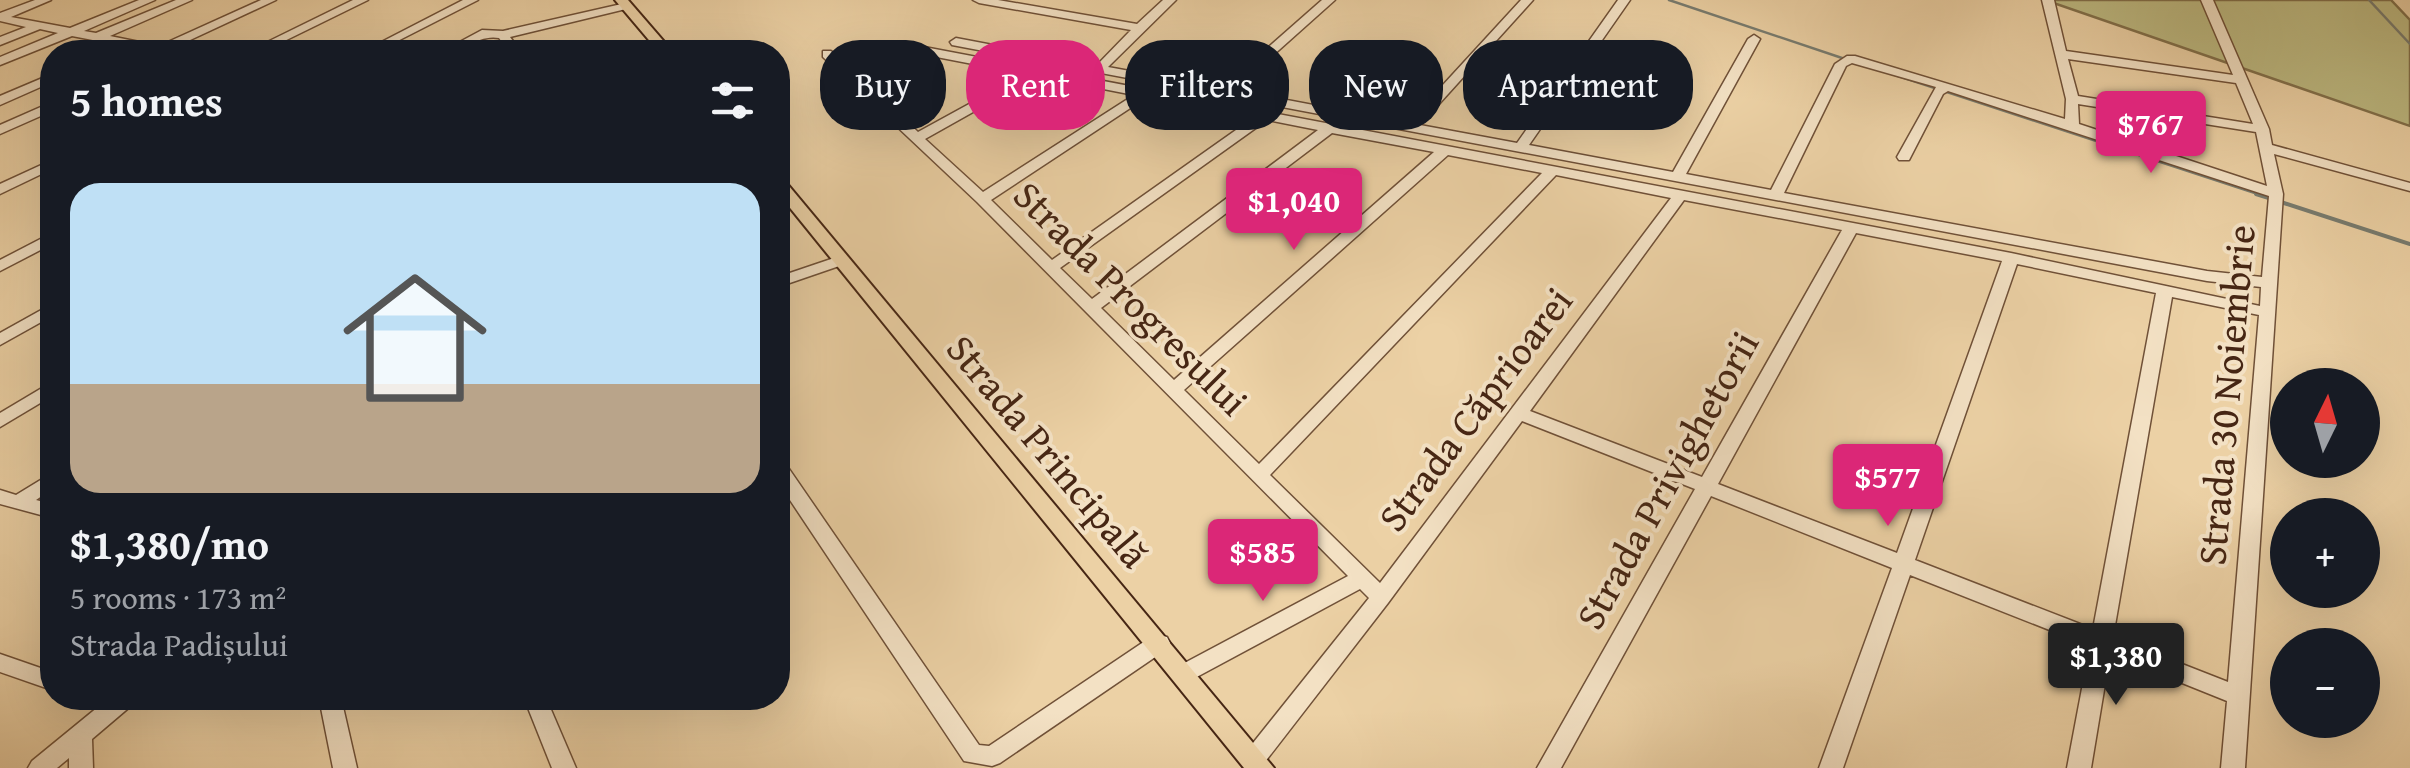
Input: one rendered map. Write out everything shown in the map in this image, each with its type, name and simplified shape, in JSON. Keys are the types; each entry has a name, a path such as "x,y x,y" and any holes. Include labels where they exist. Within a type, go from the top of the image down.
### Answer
{"main road":[{"path":"624,3 656,40"},
{"name":"Strada Principală","path":"790,199 1257,764"}],"street":[{"path":"0,18 45,0"},
{"path":"51,40 149,0"},
{"path":"97,38 186,0"},
{"path":"192,40 270,0"},
{"path":"278,40 362,0"},
{"path":"392,40 472,0"},
{"path":"979,0 1140,28"},
{"path":"1105,60 1170,0"},
{"path":"1284,40 1329,0"},
{"path":"1443,92 1527,0"},
{"path":"1520,149 1624,0"},
{"path":"2048,0 2072,100 2072,127"},
{"name":"Strada 30 Noiembrie","path":"2207,0 2265,138 2276,194 2232,768"},
{"path":"470,40 486,32 503,35 624,3"},
{"path":"0,18 108,40"},
{"path":"0,42 38,26"},
{"path":"503,35 507,40"},
{"path":"1677,178 1754,38"},
{"path":"956,42 966,44"},
{"path":"0,62 40,45"},
{"path":"2062,54 2239,80"},
{"path":"1776,195 1845,61 2072,127 2276,194"},
{"path":"0,100 40,83"},
{"path":"1904,157 1941,89"},
{"path":"2072,100 2265,138 2410,186"},
{"path":"982,200 1125,106"},
{"path":"917,138 966,110"},
{"path":"0,130 40,112"},
{"name":"Strada Progresului","path":"908,130 1381,597"},
{"path":"1050,268 1244,130"},
{"path":"1090,308 1327,130"},
{"path":"1333,130 2165,288 2267,312"},
{"path":"1420,130 2207,276 2270,283"},
{"path":"1174,389 1444,151"},
{"path":"0,190 40,170"},
{"path":"1260,474 1552,171"},
{"name":"Strada Căprioarei","path":"1257,764 1680,196"},
{"name":"Strada Privighetorii","path":"1548,768 1851,228"},
{"path":"0,266 40,244"},
{"path":"1831,768 2011,258"},
{"path":"790,278 840,260"},
{"path":"2078,768 2165,288"},
{"path":"0,340 40,316"},
{"path":"0,422 40,396"},
{"path":"1519,413 1708,484 2237,695"},
{"path":"10,499 40,485"},
{"path":"790,486 972,754 992,756 1159,642"},
{"path":"10,499 40,508"},
{"path":"1185,674 1364,577"},
{"path":"0,663 40,677"},
{"path":"40,768 104,710"},
{"path":"333,710 345,768"},
{"path":"540,710 564,768"},
{"path":"80,735 81,768"}],"shaded area":[{"path":"2045,0 2391,0 2410,20 2410,126"}],"waterway":[{"path":"1669,0 1845,59"},
{"path":"2369,0 2410,44"},
{"path":"1892,74 2264,196"},
{"path":"2256,194 2272,199"},
{"path":"2281,202 2410,244"}]}
